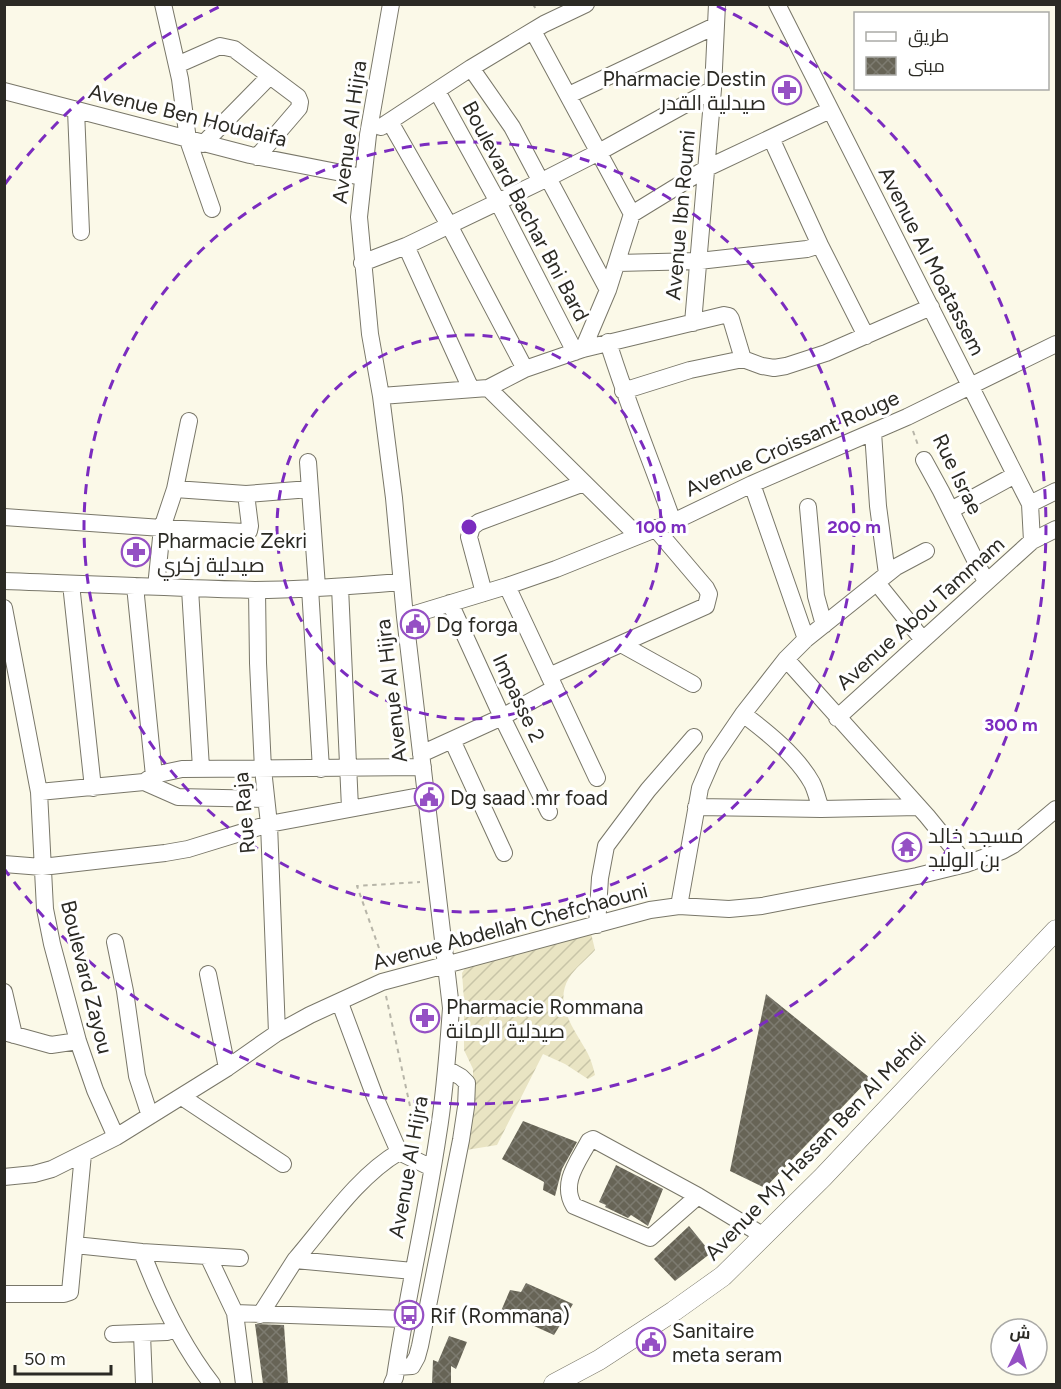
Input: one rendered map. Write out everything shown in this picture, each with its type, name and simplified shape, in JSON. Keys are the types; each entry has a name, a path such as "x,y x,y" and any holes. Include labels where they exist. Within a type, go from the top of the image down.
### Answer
{"main road":[{"name":"Avenue My Hassan Ben Al Mehdi","path":"554,1384 599,1360 723,1276 824,1178 1056,930"}],"street":[{"path":"163,4 212,209"},
{"path":"389,22 391,4"},
{"name":"Avenue Al Hijra","path":"395,1378 438,1135 447,1069 451,1008 401,582 394,498 381,396 370,334 359,217 368,135 389,22 404,4"},
{"path":"368,135 471,68 533,31 586,4"},
{"name":"Avenue Ibn Roumi","path":"693,323 707,168 717,4"},
{"name":"Avenue Al Moatassem","path":"777,4 1030,504 1032,541"},
{"path":"569,95 715,26"},
{"path":"533,31 632,214"},
{"path":"177,65 220,46 227,46 298,98 299,108 257,156"},
{"path":"471,68 512,127 544,179 608,291"},
{"path":"196,142 269,77"},
{"path":"362,263 406,246 599,152 713,88"},
{"name":"Avenue Ben Houdaifa","path":"4,91 196,142 362,177"},
{"name":"Boulevard Bachar Bni Bard","path":"437,91 579,350"},
{"path":"76,110 81,232"},
{"path":"579,350 608,291 632,214 707,168 830,110"},
{"path":"390,122 449,225 525,369"},
{"path":"771,138 820,245 866,336"},
{"path":"617,263 699,261 807,249 820,245"},
{"path":"406,246 479,388 584,483 637,535"},
{"path":"623,391 690,369 743,359 774,368 786,366 826,353 931,306"},
{"path":"381,396 479,388 579,350 729,316 743,359"},
{"path":"608,342 623,391 649,454 673,522"},
{"name":"Avenue Croissant Rouge","path":"405,616 507,586 673,522 752,484 907,417 1056,344"},
{"path":"156,587 162,528 175,489 189,421"},
{"path":"873,432 882,579 923,640"},
{"name":"Rue Israe","path":"924,460 986,582"},
{"path":"308,462 321,769"},
{"path":"951,510 1015,476"},
{"path":"484,593 469,537 472,527 479,522 584,483"},
{"path":"752,484 806,639"},
{"path":"175,489 246,494 310,489"},
{"path":"1030,504 1056,491"},
{"path":"4,517 162,528 249,531 246,494"},
{"path":"808,507 816,596 824,625"},
{"path":"39,792 151,781 172,770 201,768 348,769 422,761 452,740 502,717 552,682 621,644 706,606 709,594 706,588 655,528"},
{"name":"Avenue Abou Tammam","path":"837,718 1032,541 1056,529"},
{"path":"679,906 700,788 712,758 786,659 806,639 908,559 926,552"},
{"path":"4,581 257,590 401,582"},
{"path":"71,584 93,788"},
{"path":"135,586 151,781"},
{"path":"507,586 597,778"},
{"path":"340,587 350,808"},
{"path":"190,589 201,768"},
{"name":"Rue Raja","path":"257,590 258,663 263,769 269,824 277,1033"},
{"name":"Impasse 2","path":"450,603 502,717 549,812"},
{"name":"Boulevard Zayou","path":"4,608 39,792 45,909 52,944 78,1041 95,1090 116,1137"},
{"path":"621,644 693,684"},
{"path":"786,659 919,807 966,864"},
{"path":"743,714 771,735 802,770 813,784 821,809"},
{"path":"597,925 600,878 606,846 648,790 694,737"},
{"path":"452,740 504,853"},
{"path":"151,781 178,797 266,799"},
{"path":"4,864 42,867 165,854 269,824 425,795"},
{"path":"696,807 821,809 919,807"},
{"name":"Avenue Abdellah Chefchaouni","path":"4,1177 34,1174 52,1169 116,1137 227,1068 277,1033 386,980 650,910 679,906 729,909 762,906 895,881 966,864 1013,845 1056,809"},
{"path":"115,942 125,991 137,1076 150,1116"},
{"path":"208,974 227,1068"},
{"path":"4,992 9,1034 51,1045 78,1041"},
{"path":"340,1003 375,1097 399,1152 432,1168"},
{"path":"395,1378 412,1366 417,1357 461,1140 467,1083 447,1069"},
{"path":"182,1097 284,1164"},
{"path":"438,1135 461,1140"},
{"path":"698,1196 650,1238 574,1206 569,1198 568,1184 592,1139 698,1196 764,1236"},
{"path":"260,1315 295,1260 363,1180 399,1152"},
{"path":"4,1294 64,1294 70,1292 83,1154"},
{"path":"423,1219 445,1223"},
{"path":"75,1245 240,1258"},
{"path":"142,1252 157,1293 175,1328 212,1384"},
{"path":"208,1256 234,1313 244,1384"},
{"path":"295,1260 413,1271"},
{"path":"234,1313 404,1320"},
{"path":"113,1334 167,1332 175,1328"},
{"path":"142,1334 144,1384"}],"path":[{"name":"Rue Israe","path":"907,417 924,460"},
{"path":"410,1106 386,980 357,886 436,880"}],"shaded area":[{"path":"591,933 595,950 569,978 563,997 564,1007 592,1063 595,1075 588,1079 565,1064 543,1054 497,1145 460,1151 473,1082 473,1069 464,1050 462,973 466,967"}],"building":[{"path":"766,994 870,1078 765,1188 730,1171"},
{"path":"523,1121 577,1142 562,1169 555,1196 543,1190 544,1182 502,1159"},
{"path":"616,1165 663,1189 648,1226 631,1215 628,1218 599,1202"},
{"path":"689,1226 711,1253 675,1281 654,1259"},
{"path":"526,1283 573,1304 554,1335 501,1311 510,1290 521,1292"},
{"path":"255,1324 284,1325 288,1384 263,1384"},
{"path":"449,1336 467,1342 456,1369 451,1366 451,1384 432,1384 433,1360 438,1362"}],"place":[{"name":"Pharmacie Destin صيدلية القدر","path":"787,90"},
{"name":"Pharmacie Zekri صيدلية زكري","path":"136,552"},
{"name":"Dg forga","path":"415,624"},
{"name":"Dg saad .mr foad","path":"429,797"},
{"name":"مسجد خالد بن الوليد","path":"907,847"},
{"name":"Pharmacie Rommana صيدلية الرمانة","path":"425,1018"},
{"name":"Rif (Rommana)","path":"409,1315"},
{"name":"Sanitaire meta seram","path":"651,1342"}]}
